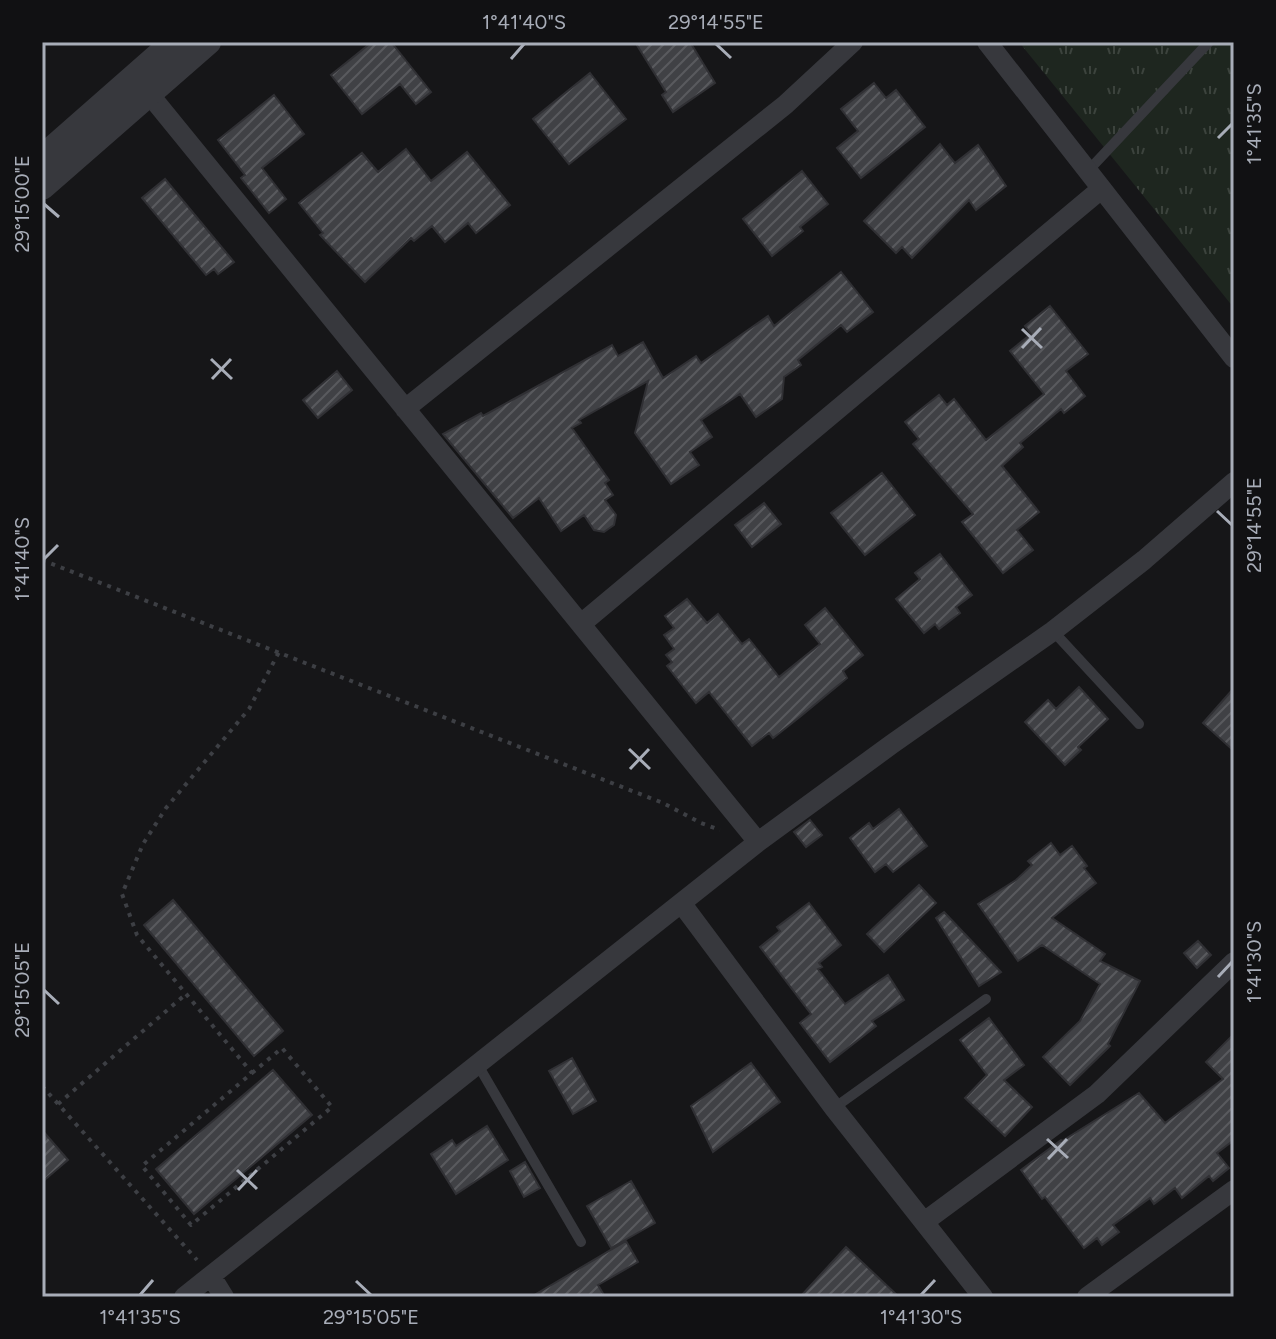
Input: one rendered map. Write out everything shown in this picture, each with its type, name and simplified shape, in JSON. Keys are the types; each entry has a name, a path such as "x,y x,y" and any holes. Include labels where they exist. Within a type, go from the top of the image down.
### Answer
{"street":[{"path":"42,187 143,86 174,42"},
{"path":"42,158 208,42"},
{"path":"405,409 785,105 853,42"},
{"path":"987,42 1234,358"},
{"path":"143,86 758,842"},
{"path":"581,624 1100,190"},
{"path":"184,1297 758,842 1053,631 1231,492"},
{"path":"682,904 834,1108 983,1297"},
{"path":"924,1222 1097,1094 1234,962"},
{"path":"1087,1297 1234,1190"},
{"path":"211,1276 224,1297"}],"lane":[{"path":"1087,172 1209,42"},
{"path":"1053,631 1139,724"},
{"path":"834,1108 986,999"},
{"path":"478,1065 581,1242"}],"path":[{"path":"42,560 663,803 701,823 758,842"},
{"path":"252,1073 137,935 122,894 143,844 166,808 249,709 279,652"},
{"path":"58,1104 186,994"},
{"path":"282,1048 332,1107 191,1225 142,1166 252,1073 282,1048"},
{"path":"42,1086 211,1276"}],"green space":[{"path":"1019,42 1234,42 1234,308"}],"building":[{"path":"372,42 391,42 431,92 416,104 400,84 362,114 331,75"},
{"path":"635,42 690,42 715,83 673,112 662,95 666,92"},
{"path":"590,73 626,119 569,164 533,119"},
{"path":"874,83 886,98 896,90 925,127 861,178 837,148 858,131 841,109"},
{"path":"274,95 304,134 262,168 286,199 269,213 241,178 245,175 218,140"},
{"path":"940,144 955,163 978,145 1006,186 976,210 969,200 912,258 902,247 896,253 864,221"},
{"path":"406,149 431,181 467,152 510,205 476,233 468,223 445,242 432,226 414,241 411,238 365,282 320,235 323,233 299,203 362,153 378,172"},
{"path":"802,171 828,204 800,227 803,231 772,256 743,219"},
{"path":"165,179 234,262 218,274 214,269 206,275 142,198"},
{"path":"841,272 873,312 847,332 841,325 798,360 801,365 784,377 782,399 756,417 740,394 701,420 712,437 690,452 699,465 671,484 635,433 648,381 579,420 581,423 572,428 609,480 605,483 613,495 605,500 616,515 614,525 604,532 594,530 584,515 561,531 539,498 513,518 443,434 481,413 483,416 612,345 618,356 643,342 663,378 696,356 701,363 768,316 774,326"},
{"path":"1050,306 1088,354 1066,371 1085,396 1064,413 1061,409 1020,443 1023,447 1002,466 1039,512 1017,530 1033,550 1003,573 962,522 973,514 913,444 919,439 905,422 939,395 947,405 954,399 986,440 1044,394 1010,351 1031,334 1025,326"},
{"path":"337,371 352,390 318,418 303,400"},
{"path":"882,473 915,515 865,555 831,513"},
{"path":"764,503 781,524 752,547 735,525"},
{"path":"940,554 972,595 956,607 960,613 939,629 935,624 924,633 896,599 920,579 915,573"},
{"path":"687,599 707,623 718,614 742,644 749,639 779,677 820,644 805,625 825,608 863,655 843,671 847,678 801,716 773,738 769,733 752,746 709,692 696,703 667,666 672,662 666,655 674,649 664,635 674,628 665,616"},
{"path":"1079,687 1108,719 1078,747 1081,750 1065,765 1025,722 1048,700 1056,709"},
{"path":"1234,688 1234,751 1203,723"},
{"path":"899,809 927,846 893,872 886,864 875,872 850,838 869,823 873,829"},
{"path":"810,820 822,835 806,847 794,832"},
{"path":"1051,843 1060,855 1072,846 1096,883 1052,918 1105,954 1100,961 1140,981 1108,1044 1110,1046 1070,1085 1043,1057 1080,1021 1100,984 1042,945 1018,961 978,904 1016,880 1032,865 1028,861"},
{"path":"919,885 936,903 884,952 867,934"},
{"path":"173,900 283,1031 254,1056 144,925"},
{"path":"809,903 841,945 819,963 822,967 818,969 845,1004 888,975 904,1000 872,1021 876,1026 830,1062 800,1023 811,1014 760,947 780,931 777,927"},
{"path":"944,912 1001,972 979,986 936,918"},
{"path":"1198,941 1211,955 1197,968 1184,953"},
{"path":"989,1018 1024,1065 1004,1080 1032,1107 1005,1136 965,1098 987,1075 960,1040"},
{"path":"1234,1034 1234,1140 1217,1153 1229,1168 1213,1181 1209,1176 1182,1198 1175,1188 1154,1204 1150,1198 1113,1225 1119,1232 1102,1245 1097,1238 1084,1248 1021,1170 1061,1140 1139,1093 1165,1123 1223,1079 1206,1062"},
{"path":"572,1058 596,1101 573,1114 549,1071"},
{"path":"751,1063 780,1102 713,1152 691,1106"},
{"path":"273,1070 312,1115 194,1214 156,1169"},
{"path":"487,1126 508,1160 456,1194 431,1154 452,1140 456,1146"},
{"path":"42,1130 68,1160 42,1182"},
{"path":"525,1162 540,1188 524,1197 510,1171"},
{"path":"631,1181 655,1223 611,1248 587,1206"},
{"path":"626,1241 638,1262 598,1285 605,1297 531,1297"},
{"path":"846,1247 899,1297 800,1297"}]}
